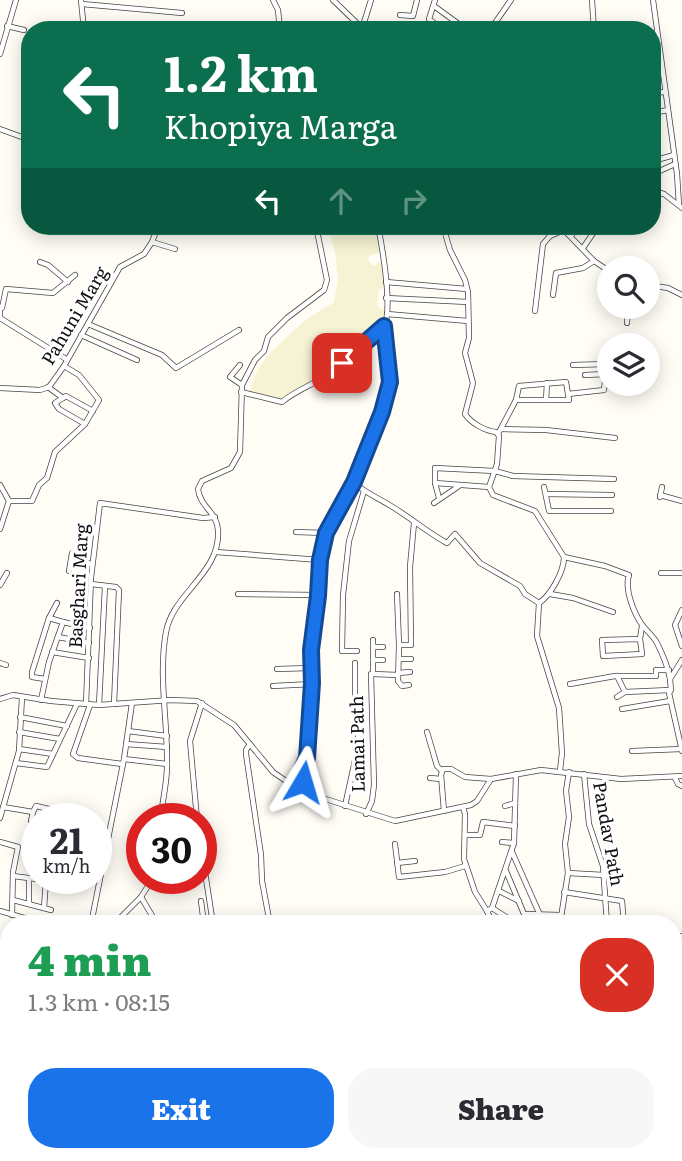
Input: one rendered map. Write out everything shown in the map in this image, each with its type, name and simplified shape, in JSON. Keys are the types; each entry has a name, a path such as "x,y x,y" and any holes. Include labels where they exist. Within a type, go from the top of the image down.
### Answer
{"street":[{"path":"0,54 1,41 16,0"},
{"path":"273,0 279,21"},
{"path":"333,0 353,21"},
{"path":"365,21 371,0"},
{"path":"400,15 413,16 417,0"},
{"path":"496,21 511,0"},
{"path":"592,0 593,21"},
{"path":"653,0 656,21"},
{"path":"83,21 82,2 182,13"},
{"path":"432,21 429,17 434,3 456,21"},
{"path":"7,26 21,29"},
{"path":"661,61 680,207"},
{"path":"661,92 665,92"},
{"path":"661,111 668,110"},
{"path":"0,129 21,137"},
{"path":"661,158 674,155"},
{"path":"661,170 675,164"},
{"path":"661,193 680,207"},
{"path":"155,235 152,242 175,249"},
{"path":"163,803 167,764 164,659 168,624 216,552 216,517 200,500 198,489 202,481 231,468 240,452 242,385 255,360 264,351 269,335 324,290 327,280 318,235"},
{"path":"299,788 303,782 302,769 307,758 312,684 311,650 320,560 326,533 354,482 382,412 390,382 384,326 387,314 386,282 379,235"},
{"path":"446,235 467,289 468,338 465,353 473,383 465,414 488,431 546,430 615,438"},
{"path":"535,311 543,244 552,235"},
{"path":"583,248 592,235"},
{"path":"571,236 597,263"},
{"name":"Pahuni Marg","path":"0,388 40,390 48,387 64,366 123,264 144,254 152,242"},
{"path":"553,295 556,273 583,268 594,261"},
{"path":"40,262 48,265 68,282"},
{"path":"66,359 0,318 1,308 6,289 53,293 75,275"},
{"path":"386,282 467,289"},
{"path":"660,287 682,295"},
{"path":"386,299 468,302"},
{"path":"387,314 468,321"},
{"path":"627,319 627,323"},
{"path":"88,324 162,355 176,368 239,330"},
{"path":"241,392 282,402 292,393 330,373 384,326"},
{"path":"81,335 137,360"},
{"path":"573,365 597,364"},
{"path":"240,365 230,377 242,385"},
{"path":"9,501 32,501 38,485 47,478 55,452 85,424 99,400 79,375 64,366"},
{"path":"585,375 597,374"},
{"path":"516,400 569,400 566,382 519,386 516,400 499,431 495,471 489,487 493,495 523,505 537,513 564,557 564,565 550,594 537,601"},
{"path":"546,400 547,383"},
{"path":"48,387 63,398"},
{"path":"568,394 597,391"},
{"path":"85,424 56,407 55,403 66,396 93,411"},
{"path":"439,498 435,468 495,471 513,476 614,479"},
{"path":"354,482 447,543 455,534 480,563 507,577 537,601"},
{"path":"435,483 489,487"},
{"path":"0,485 9,501 0,529"},
{"path":"434,503 460,485"},
{"path":"544,487 549,511 611,511"},
{"path":"662,487 660,496 682,501"},
{"path":"357,651 342,651 342,595 349,541 364,491"},
{"path":"545,494 612,495"},
{"name":"Basghari Marg","path":"123,761 78,758 73,754 88,704 92,564 100,503 203,518 216,517"},
{"path":"537,513 548,508"},
{"path":"399,645 411,645 410,578 414,522"},
{"path":"296,532 326,533"},
{"path":"216,552 320,560"},
{"path":"69,571 72,553"},
{"path":"564,557 605,566 629,575 626,584 642,625 656,641 669,670 671,690 668,693 682,750 632,751"},
{"path":"71,560 92,564"},
{"path":"0,585 7,573"},
{"path":"661,573 682,573"},
{"path":"91,584 116,587 119,590 114,704"},
{"path":"99,705 105,586"},
{"path":"239,594 318,596"},
{"path":"397,594 399,684 409,685"},
{"path":"550,594 573,598 612,612"},
{"path":"537,601 537,636 559,708 562,753 560,771"},
{"path":"45,679 31,675 34,658 57,603"},
{"path":"682,610 675,625 682,642"},
{"path":"49,618 90,628"},
{"path":"41,700 52,652 63,622"},
{"path":"640,639 602,640 603,656 642,654 642,625"},
{"path":"58,637 89,643"},
{"name":"Lamai Path","path":"366,814 372,801 374,785 371,708 373,640"},
{"path":"374,647 383,647"},
{"path":"52,652 89,658"},
{"path":"398,659 411,659"},
{"path":"373,660 383,660"},
{"path":"670,679 682,660"},
{"path":"345,806 359,742 355,712 355,663"},
{"path":"277,669 312,668"},
{"path":"570,684 617,676 656,676 656,670 669,670"},
{"path":"373,674 410,672"},
{"path":"617,676 625,692"},
{"path":"272,686 312,684"},
{"path":"617,697 625,692 671,690"},
{"path":"0,699 11,695 99,705 186,699 202,703 234,725 273,772 299,788 366,814 395,821 463,807 477,801 491,779"},
{"path":"0,818 19,749 22,697"},
{"path":"622,709 670,701"},
{"path":"93,915 132,703"},
{"path":"196,803 190,741 202,703"},
{"path":"16,763 47,767 77,704"},
{"path":"20,717 67,726"},
{"path":"128,731 167,736"},
{"path":"19,732 60,740"},
{"path":"426,732 437,765 442,770"},
{"path":"126,744 167,747"},
{"path":"250,744 246,750 268,915"},
{"path":"19,749 53,754"},
{"path":"123,761 167,764"},
{"path":"442,770 448,768 466,776 491,779 541,770 621,779 682,776"},
{"path":"442,770 444,811"},
{"path":"506,870 525,915 560,915 568,873 565,844 569,817 566,788 569,772"},
{"path":"486,911 492,908 499,891 514,843 516,774"},
{"name":"Pandav Path","path":"584,774 589,824 600,850 604,875 606,915"},
{"path":"430,778 441,779"},
{"path":"675,778 682,786"},
{"path":"505,806 515,803"},
{"path":"3,807 21,810"},
{"path":"463,807 463,850 466,866 475,892 488,915"},
{"path":"405,812 414,817"},
{"path":"465,835 480,835 484,822 515,826"},
{"path":"0,842 18,846 13,876 12,915 0,911"},
{"path":"502,842 514,843"},
{"path":"395,844 398,875 401,878 466,866"},
{"path":"512,851 540,915"},
{"path":"397,863 415,861"},
{"path":"568,873 604,875"},
{"path":"13,876 21,877"},
{"path":"499,891 519,901"},
{"path":"564,892 623,901 624,915"},
{"path":"29,894 29,904"},
{"path":"44,908 46,894"},
{"path":"123,915 143,894"},
{"path":"208,894 211,915"},
{"path":"141,897 152,915"},
{"path":"13,900 51,910"},
{"path":"201,901 203,915"},
{"path":"492,908 503,915"}],"shaded area":[{"path":"330,235 377,235 380,250 377,254 370,255 368,260 373,266 382,261 384,269 385,285 379,290 377,304 386,311 383,322 375,332 370,329 365,331 363,337 370,338 332,370 314,372 313,381 291,392 282,400 249,392 257,371 269,354 305,320 334,302 338,278"}],"route":[{"path":"303,782 302,769 307,758 312,683 311,650 320,560 326,533 354,482 382,412 390,382 384,326 342,363"}]}
